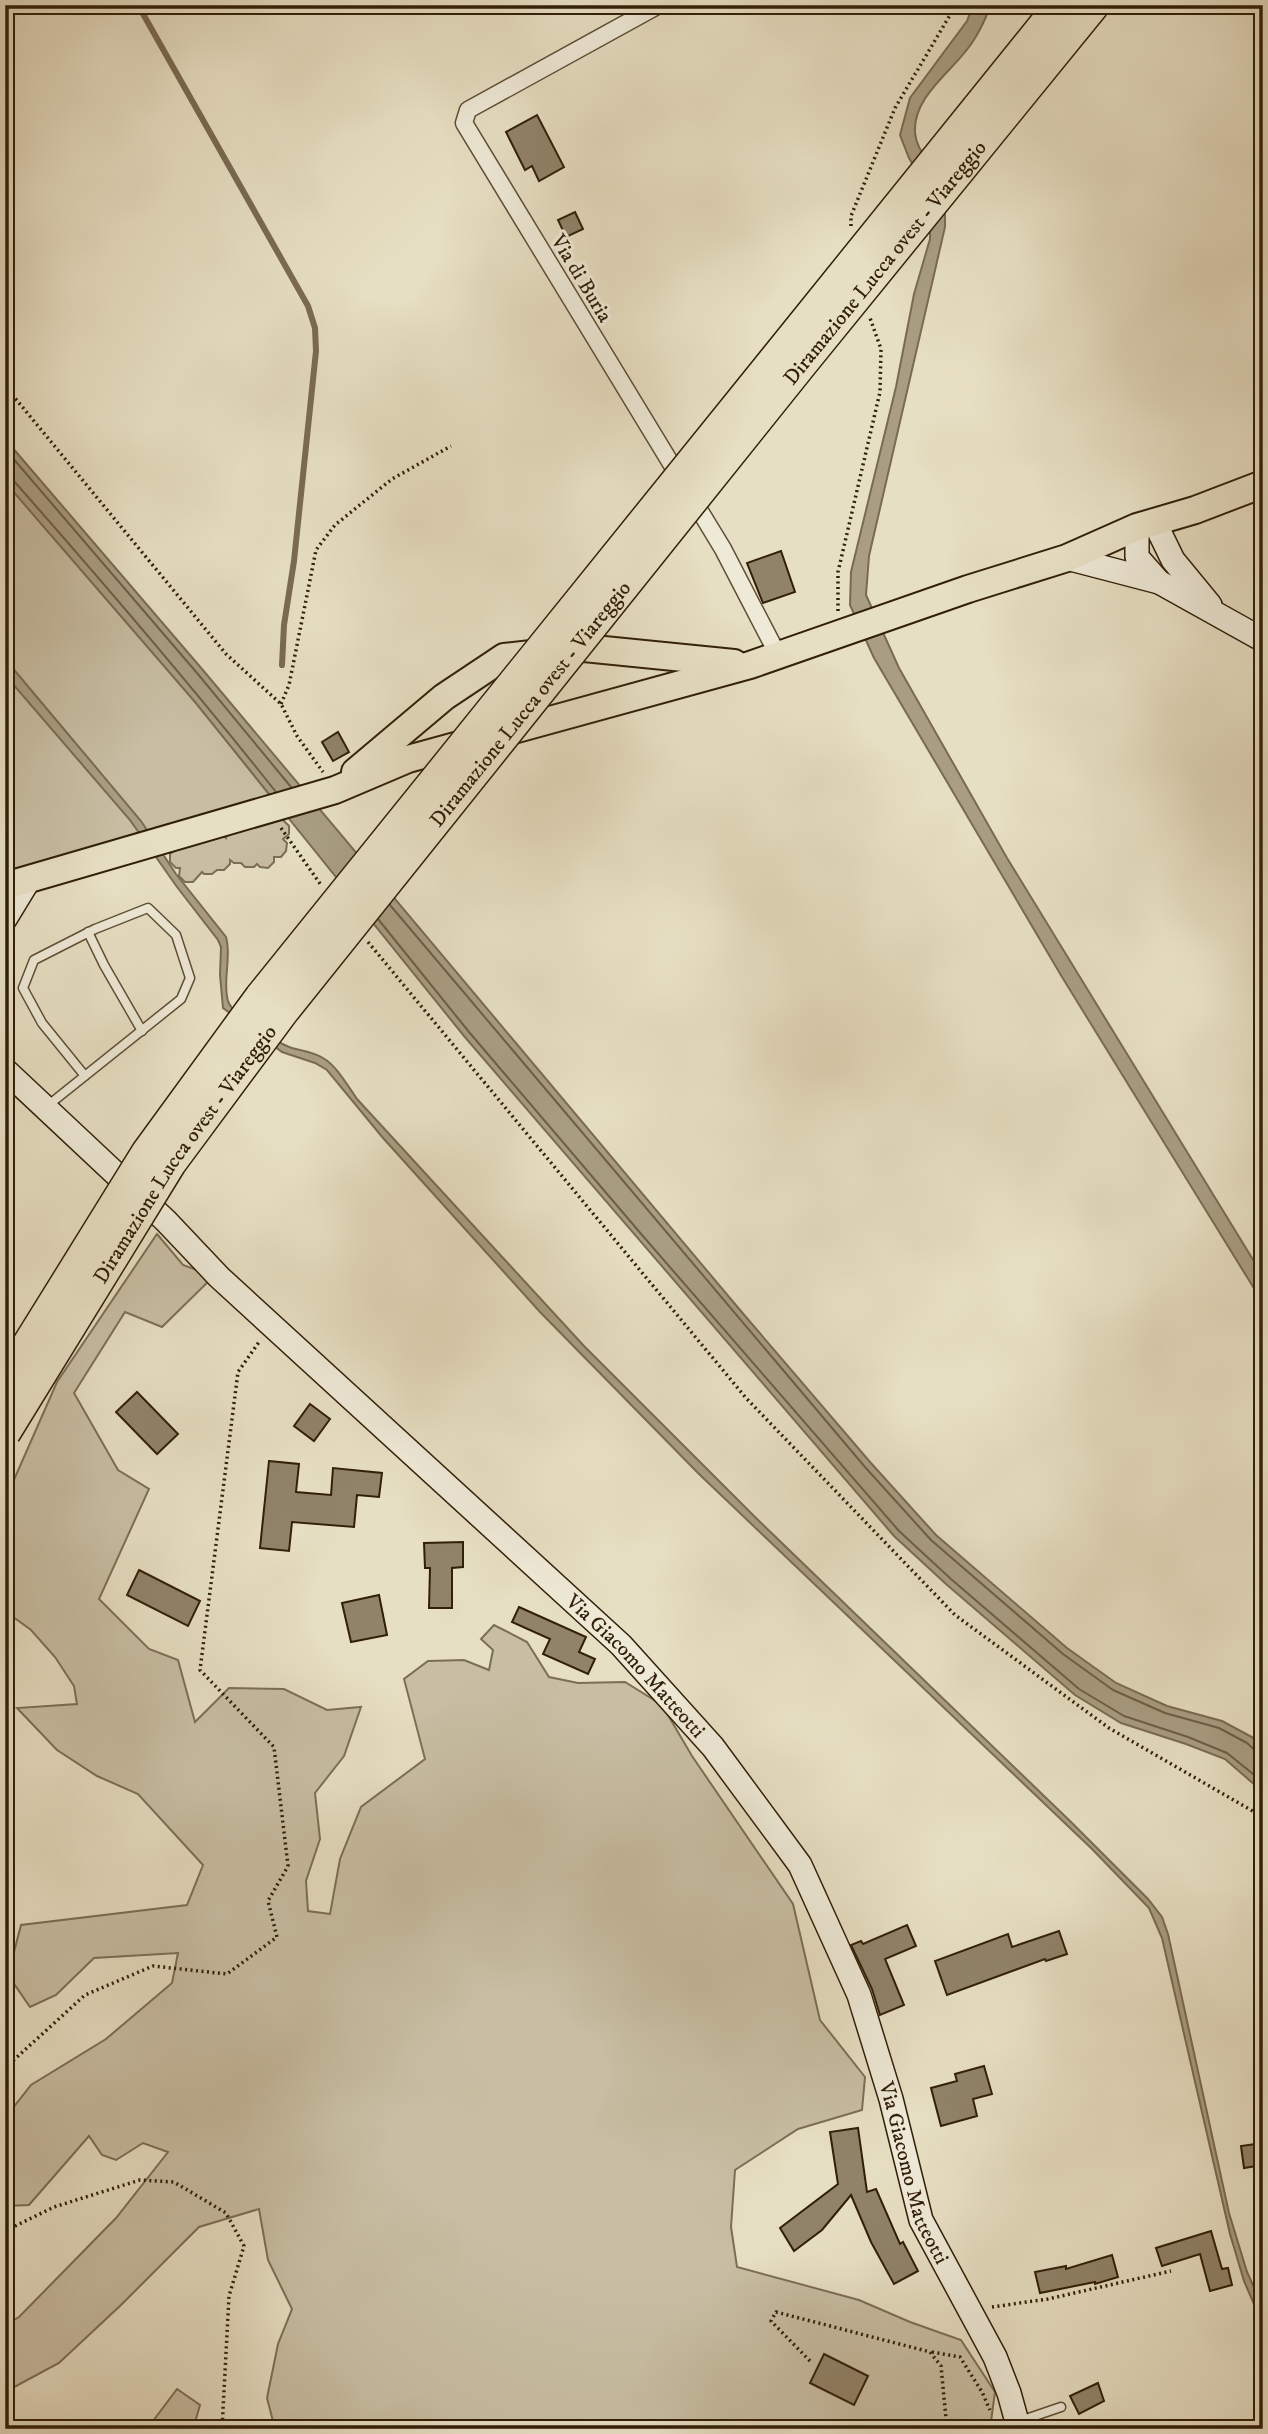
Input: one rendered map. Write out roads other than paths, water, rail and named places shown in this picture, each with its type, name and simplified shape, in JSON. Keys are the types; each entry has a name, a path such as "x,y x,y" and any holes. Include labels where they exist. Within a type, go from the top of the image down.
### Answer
{"highway":[{"name":"Diramazione Lucca ovest - Viareggio","path":"5,1381 147,1152 260,997 1060,5"},
{"name":"Diramazione Lucca ovest - Viareggio","path":"5,1433 171,1163 283,1012 777,395 1094,5"}],"main road":[{"path":"5,919 18,882 335,790 408,759 750,665 968,589 1067,558 1145,524 1195,510 1263,484"},
{"path":"1174,560 1176,534 1195,510"},
{"path":"1145,524 1216,613"},
{"path":"1145,524 1137,557 1159,582"},
{"path":"1067,558 1159,582 1263,640"},
{"path":"335,790 444,697 504,657 584,648 750,665"},
{"name":"Via Giacomo Matteotti","path":"5,1070 166,1221 219,1277 621,1645 713,1747 800,1865 859,1995 891,2099 921,2220 995,2357 1018,2425"}],"street":[{"name":"Via di Buria","path":"659,5 468,110 464,123 723,549 778,655"}],"lane":[{"path":"46,1108 181,999 190,978 176,935 148,908 88,932 34,960 23,988 42,1023 85,1076"},
{"path":"88,932 142,1031"},
{"path":"1018,2425 1061,2407"}],"water":[{"path":"973,5 991,5 973,41 932,88 919,109 916,120 918,145 943,191 945,227 869,556 866,595 899,668 1007,858 1263,1276 1263,1303 1062,977 874,658 850,605 851,572 896,387 914,294 930,239 930,218 924,183 909,158 900,135 910,98 967,21"},
{"path":"5,439 202,669 740,1310 936,1535 1067,1648 1116,1683 1167,1706 1222,1721 1252,1737 1263,1749 1263,1792 1225,1759 1121,1723 1075,1695 894,1536 464,1036 195,702 5,482"},
{"path":"5,659 141,821 176,874 226,937 226,993 231,1007 246,1021 276,1041 328,1061 357,1099 584,1346 756,1518 1070,1821 1148,1899 1162,1917 1229,2213 1247,2272 1263,2307 1263,2325 1244,2281 1230,2234 1162,1938 1149,1908 1092,1849 699,1474 540,1312 383,1138 327,1070 282,1052 223,1008 221,947 218,940 130,820 5,675"}],"waterway":[{"path":"138,5 308,306 315,328 316,351 294,561 284,625 282,665"}]}
